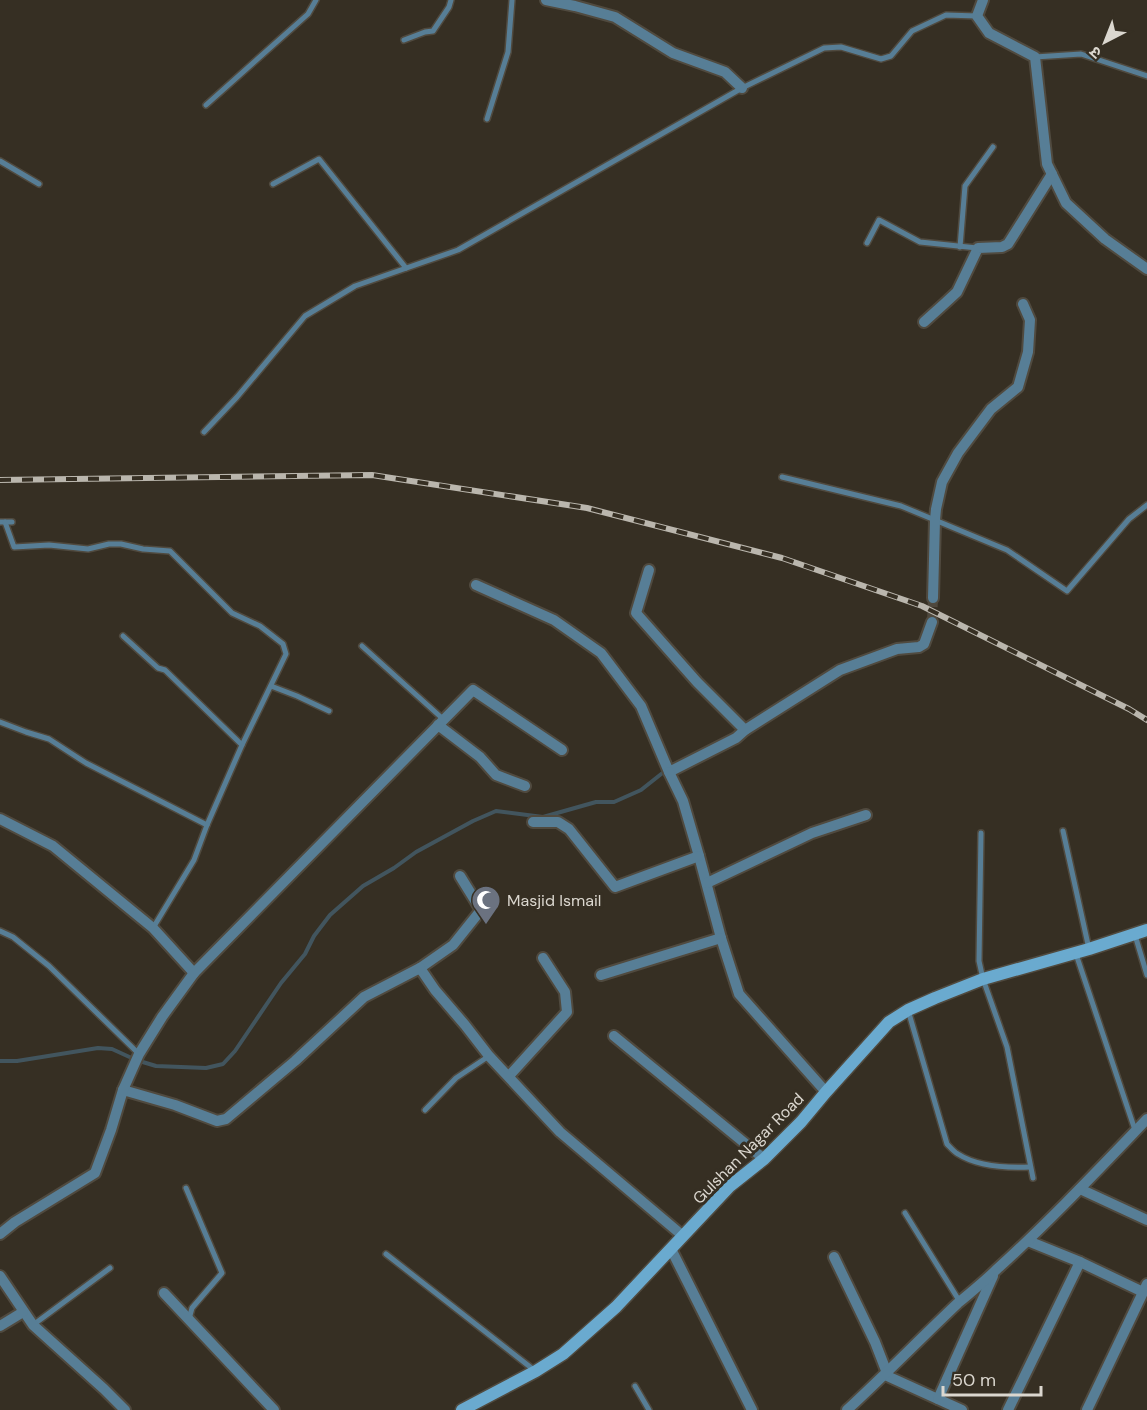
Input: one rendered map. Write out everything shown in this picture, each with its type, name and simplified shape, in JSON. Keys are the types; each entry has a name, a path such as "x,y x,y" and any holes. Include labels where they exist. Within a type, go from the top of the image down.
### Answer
{"street":[{"path":"546,0 615,17 673,53 724,72 742,88"},
{"path":"983,0 976,16 989,33 1035,57 1047,164 1066,203 1105,239 1147,269"},
{"path":"924,322 957,292 978,248 1002,247 1008,244 1052,174"},
{"path":"933,598 935,520 942,482 958,453 991,409 1018,387 1028,352 1029,320 1023,304"},
{"path":"649,570 636,613 697,682 746,730"},
{"path":"476,585 554,620 601,653 641,706 682,801 739,994 826,1092"},
{"path":"669,772 736,738 840,670 897,649 919,647 924,644 932,622"},
{"path":"0,1234 15,1222 95,1173 123,1090 139,1054 194,973 473,690 562,750"},
{"path":"440,722 480,757 496,775 525,786"},
{"path":"707,884 812,833 866,815"},
{"path":"0,819 53,846 153,927 194,973"},
{"path":"533,822 558,822 568,829 615,887 699,856"},
{"path":"123,1090 217,1120 226,1119 295,1061 364,997 420,968 453,945 481,910 460,876"},
{"name":"Gulshan Nagar Road","path":"462,1410 563,1354 616,1307 730,1186 764,1159 801,1122 889,1022 908,1010 983,979 1141,932"},
{"path":"601,975 721,938"},
{"path":"509,1076 567,1012 565,992 543,958"},
{"path":"420,968 489,1056 560,1132 683,1236"},
{"path":"614,1036 764,1159"},
{"path":"847,1410 960,1302 1028,1241 1147,1119"},
{"path":"1080,1189 1147,1221"},
{"path":"1028,1241 1145,1288 1087,1410"},
{"path":"671,1250 752,1410"},
{"path":"834,1257 875,1342 886,1374 962,1410"},
{"path":"1008,1410 1080,1262"},
{"path":"938,1399 995,1272"},
{"path":"0,1276 33,1325 125,1410"},
{"path":"164,1293 274,1410"},
{"path":"0,1326 23,1312"}],"lane":[{"path":"206,105 308,14 316,0"},
{"path":"404,40 433,31 451,0"},
{"path":"487,119 508,52 512,0"},
{"path":"204,432 237,397 305,316 355,286 458,250 742,88 824,48 841,47 881,59 891,56 912,31 946,15 976,16"},
{"path":"1035,57 1081,54 1147,76"},
{"path":"960,247 965,186 993,147"},
{"path":"273,184 319,159 406,268"},
{"path":"0,161 39,184"},
{"path":"867,243 879,220 920,242 978,248"},
{"path":"782,477 901,506 1007,550 1067,591 1129,519 1147,505"},
{"path":"12,522 2,522 14,548 49,545 88,549 121,544 143,549 170,551 232,613 260,626 283,644 286,654 242,745 194,860 153,927"},
{"path":"123,636 158,668 165,670 242,745"},
{"path":"362,646 440,722"},
{"path":"271,686 329,711"},
{"path":"0,722 49,739 86,763 207,825"},
{"path":"1063,831 1089,949"},
{"path":"981,833 979,961 1007,1047 1033,1178"},
{"path":"0,931 13,937 49,966 139,1054"},
{"path":"1141,932 1147,975"},
{"path":"1075,953 1135,1131"},
{"path":"908,1010 947,1144 957,1154 978,1162 1008,1168 1030,1167"},
{"path":"425,1110 456,1078 489,1056"},
{"path":"186,1188 222,1273 192,1308 189,1320"},
{"path":"905,1213 960,1302"},
{"path":"386,1254 536,1371"},
{"path":"33,1325 110,1268"},
{"path":"634,1386 649,1410"}],"waterway":[{"path":"0,1061 17,1061 98,1048 112,1049 156,1066 206,1068 223,1064 235,1051 281,983 305,954 314,936 330,915 363,886 416,852 496,811 543,817 596,802 614,802 641,790 665,771"}],"tunnel":[{"path":"932,622 933,598"}],"railway":[{"path":"0,480 372,475 587,508 782,558 922,606 1147,720"}],"place":[{"name":"Masjid Ismail","path":"486,926"}]}
